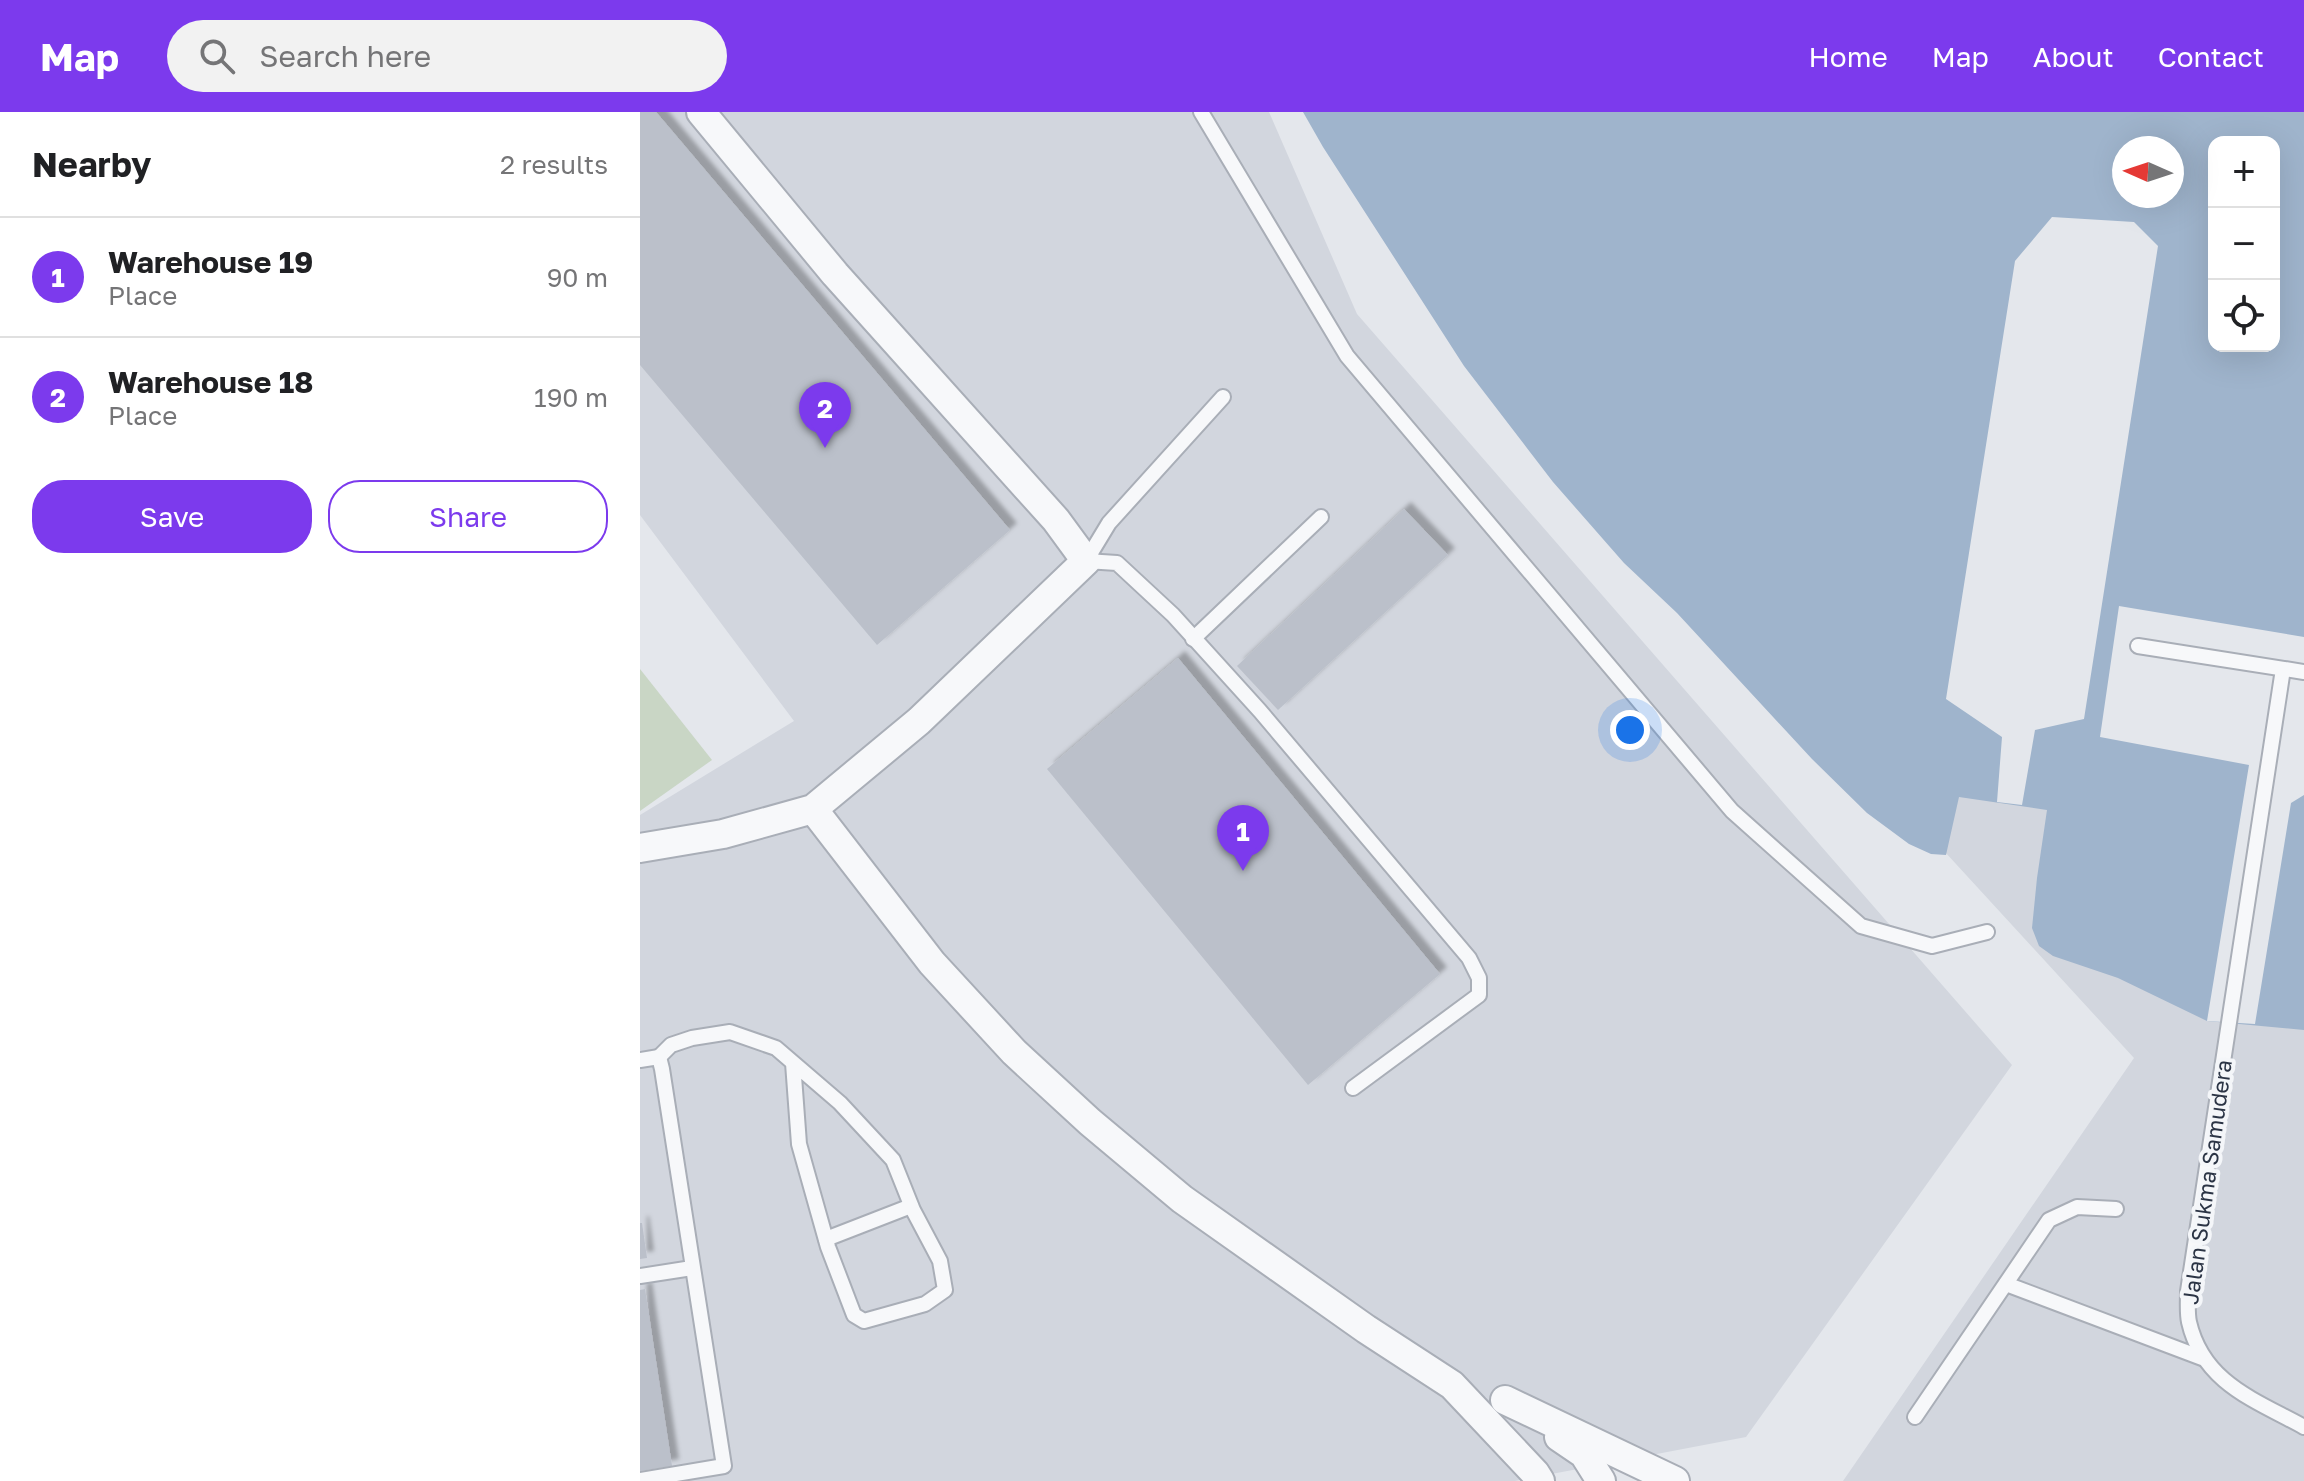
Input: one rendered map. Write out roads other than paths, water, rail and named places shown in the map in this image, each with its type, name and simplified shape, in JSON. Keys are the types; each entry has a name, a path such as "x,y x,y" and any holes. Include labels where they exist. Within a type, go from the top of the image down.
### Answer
{"street":[{"path":"640,848 723,834 813,809 919,721 1086,561 1056,520 835,274 701,112"},
{"path":"813,809 932,963 1014,1052 1090,1122 1182,1199 1366,1329 1452,1385 1540,1481"},
{"path":"1452,1385 1505,1400 1675,1481"},
{"path":"1505,1400 1584,1454 1601,1481"}],"lane":[{"path":"1201,112 1347,356 1732,811 1861,926 1932,946 1987,932"},
{"path":"1223,397 1109,523 1086,561 1117,563 1173,615 1260,711 1469,958 1479,978 1479,995 1353,1088"},
{"path":"1193,639 1321,517"},
{"path":"2138,646 2304,672"},
{"name":"Jalan Sukma Samudera","path":"2283,669 2188,1291 2189,1322 2202,1358 2229,1386 2304,1427"},
{"path":"640,1060 659,1057 671,1045 692,1038 730,1032 776,1048 840,1103 893,1160 911,1206 940,1261 945,1290 925,1304 864,1321 854,1315 826,1239 799,1144 793,1063"},
{"path":"640,1480 724,1466 659,1057"},
{"path":"826,1239 911,1206"},
{"path":"1915,1417 2049,1220 2077,1207 2116,1209"},
{"path":"640,1276 692,1268"},
{"path":"2006,1284 2202,1358"}],"water":[{"path":"1303,112 2304,112 2304,1030 2207,1021 2118,978 2053,956 2039,946 2032,928 2047,810 1959,797 1946,855 1931,854 1909,844 1867,813 1812,759 1677,613 1624,563 1553,482 1464,366"}],"place":[{"name":"Warehouse 18","path":"825,448"},
{"name":"Warehouse 19","path":"1243,871"}]}
